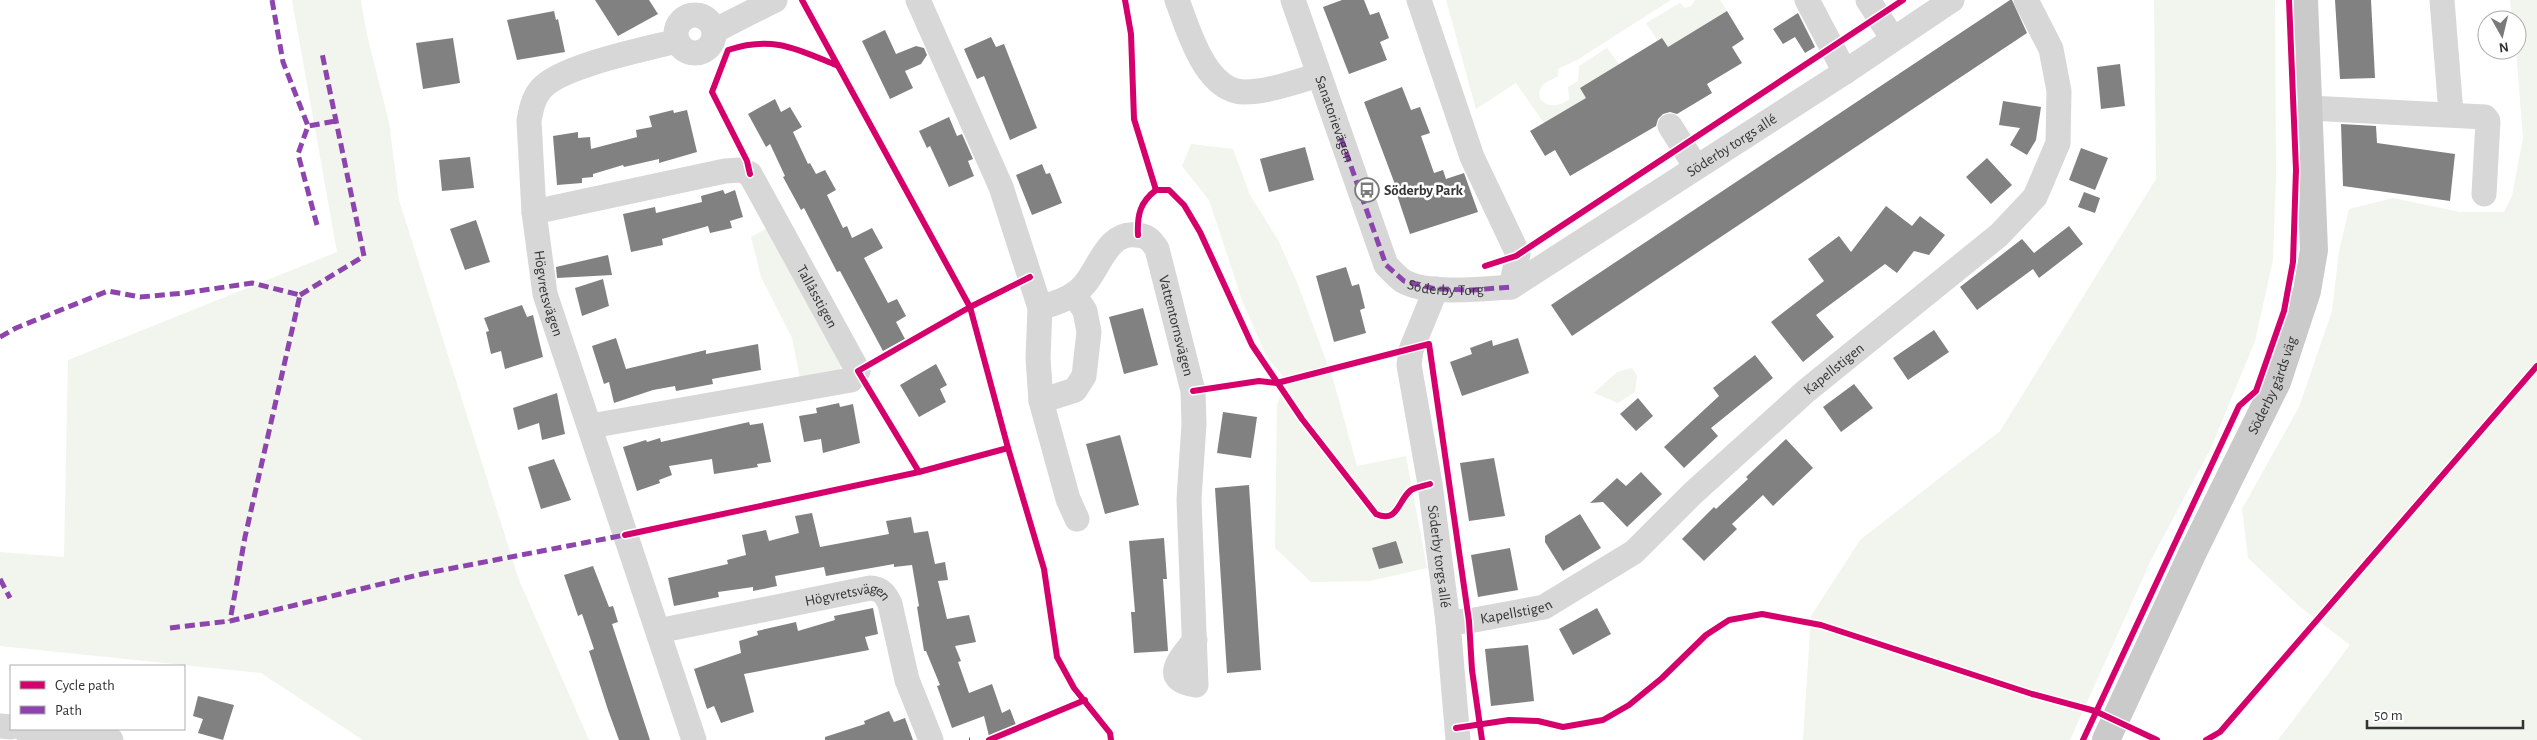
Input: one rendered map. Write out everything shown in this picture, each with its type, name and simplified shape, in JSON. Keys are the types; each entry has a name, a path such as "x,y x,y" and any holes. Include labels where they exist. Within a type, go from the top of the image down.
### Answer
{"main road":[{"name":"Söderby gårds väg","path":"2106,740 2193,552 2277,382 2307,291 2314,250 2304,0"}],"street":[{"path":"714,31 775,0"},
{"path":"918,0 1001,186 1040,308 1038,358 1041,401 1068,499 1077,519"},
{"path":"1177,0 1205,66 1227,88 1241,92 1255,92 1319,75"},
{"path":"1419,0 1472,157 1518,254 1511,287"},
{"path":"1808,0 1845,72"},
{"path":"1868,0 1893,39"},
{"name":"Söderby torgs allé","path":"1511,287 1845,72 1952,0"},
{"name":"Kapellstigen","path":"1448,622 1470,621 1544,607 1634,552 1692,494 1806,391 1999,235 2035,197 2058,143 2059,91 2051,49 2026,0"},
{"path":"2442,0 2452,113"},
{"name":"Sanatorievägen","path":"1299,1 1319,75 1386,265"},
{"path":"682,8 692,14 708,19 714,31 712,46 698,53 689,52 681,48 677,41 677,29 682,8"},
{"name":"Högvretsvägen","path":"677,41 560,74 541,88 532,107 530,121 534,212 545,294 591,426 694,740"},
{"path":"2309,108 2481,115 2488,121 2484,194"},
{"path":"1670,126 1696,167"},
{"name":"Tallåsstigen","path":"534,212 724,171 741,170 750,174 858,371 851,380 591,426"},
{"name":"Vattentornsvägen","path":"1040,308 1060,302 1083,286 1109,246 1117,239 1127,234 1146,236 1150,238 1157,249 1193,391 1194,424 1189,500 1195,640"},
{"name":"Söderby Torg","path":"1386,265 1404,281 1436,289 1472,290 1511,287"},
{"name":"Söderby torgs allé","path":"1436,289 1411,350 1408,365 1430,484 1448,622 1458,740"},
{"path":"1041,401 1075,390 1084,376 1089,332 1085,311 1074,294"},
{"name":"Högvretsvägen","path":"658,630 870,588 880,589 886,594 890,604 907,680 931,740"},
{"path":"32,730 111,740"}],"shaded area":[{"path":"292,0 361,0 367,35 389,122 399,200 519,580 589,740 363,740 261,673 0,646 0,552 64,557 68,360 337,252"},
{"path":"1446,0 1671,0 1577,60 1558,69 1558,76 1545,83 1540,90 1539,95 1541,99 1550,105 1556,105 1569,99 1568,87 1578,81 1579,66 1607,48 1619,64 1580,88 1586,98 1544,123 1516,83 1476,109"},
{"path":"1695,0 1720,0 1727,11 1668,47 1662,38 1658,41 1646,23 1680,3 1685,8 1691,6"},
{"path":"2154,0 2275,0 2276,175 2273,260 2255,341 2211,448 2152,558 2070,740 1803,740 1811,616 1860,540 2000,431 2156,179"},
{"path":"2510,0 2537,0 2537,740 2278,740 2350,645 2299,606 2248,558 2242,509 2299,407 2332,311 2339,251 2349,209 2393,198 2460,212 2504,212 2512,196 2523,138 2517,60 2527,60 2527,10 2511,10"},
{"path":"1191,144 1233,149 1250,195 1278,240 1297,282 1333,379 1357,466 1406,456 1427,568 1370,581 1311,582 1275,548 1277,405 1286,380 1267,357 1243,303 1209,200 1182,166"},
{"path":"771,226 845,358 838,373 800,378 792,338 761,277 751,237"},
{"path":"1632,368 1637,376 1635,392 1618,403 1594,393 1617,372"}],"building":[{"path":"595,0 649,0 658,14 618,36"},
{"path":"1342,0 1364,0 1370,15 1379,12 1389,38 1380,42 1387,60 1349,74 1323,7"},
{"path":"2012,0 2027,33 1572,336 1551,305"},
{"path":"2335,0 2371,0 2375,78 2340,79"},
{"path":"554,11 556,20 558,19 565,52 517,60 507,20"},
{"path":"1727,11 1744,39 1732,47 1742,63 1707,84 1712,93 1677,114 1670,112 1663,114 1658,119 1656,126 1570,176 1555,150 1545,156 1530,131 1586,98 1580,88 1662,38 1668,47"},
{"path":"1798,13 1815,47 1805,53 1795,37 1783,44 1773,29"},
{"path":"885,30 896,54 916,46 924,48 927,55 921,64 905,71 913,88 890,99 862,41"},
{"path":"991,37 996,47 1004,44 1037,128 1010,140 984,76 977,79 964,49"},
{"path":"453,38 460,83 423,89 416,43"},
{"path":"2120,64 2125,106 2101,109 2097,67"},
{"path":"1402,87 1411,110 1420,107 1430,133 1421,136 1434,173 1443,170 1446,179 1464,173 1478,212 1410,234 1397,195 1399,195 1364,102"},
{"path":"775,99 781,112 790,107 802,127 793,132 808,164 810,163 816,174 825,170 836,190 827,195 843,228 847,226 852,238 872,228 883,248 864,258 888,303 897,299 906,316 896,322 905,339 883,351 840,271 837,272 804,208 801,210 783,177 785,176 770,144 766,147 748,114"},
{"path":"2003,101 2041,107 2036,140 2027,155 2010,145 2020,128 1999,125"},
{"path":"673,110 674,113 687,110 697,152 659,163 659,159 624,167 623,165 593,174 593,177 582,178 582,183 557,185 553,136 578,132 578,138 590,137 591,149 637,137 636,130 652,127 649,116"},
{"path":"949,117 957,136 962,134 973,159 968,161 974,176 949,187 930,146 927,148 919,131"},
{"path":"2341,124 2376,126 2377,143 2455,154 2450,201 2343,186"},
{"path":"1305,147 1314,180 1269,192 1260,159"},
{"path":"2081,148 2108,158 2095,190 2069,180"},
{"path":"470,157 474,188 442,191 439,160"},
{"path":"1987,158 2012,185 1991,204 1966,177"},
{"path":"1042,164 1046,174 1050,173 1062,203 1032,215 1016,175"},
{"path":"723,190 725,194 735,190 743,217 730,221 732,228 710,233 708,226 662,239 663,245 631,252 623,214 655,207 656,213 702,202 701,196"},
{"path":"2084,192 2100,198 2095,213 2078,207"},
{"path":"1886,206 1912,226 1920,216 1945,235 1929,255 1914,251 1897,273 1885,264 1816,315 1834,337 1803,362 1771,322 1824,281 1808,259 1839,236 1851,252"},
{"path":"476,220 490,262 465,270 450,229"},
{"path":"2069,226 2083,244 2039,278 2033,269 1977,310 1960,287 2022,239 2034,253"},
{"path":"608,255 612,275 557,278 556,267"},
{"path":"1346,267 1352,286 1359,284 1365,308 1360,310 1366,333 1334,342 1316,276"},
{"path":"603,279 609,306 582,316 575,288"},
{"path":"522,305 527,317 533,315 543,357 505,369 501,351 491,354 486,332 489,331 484,318"},
{"path":"1143,308 1158,365 1124,374 1109,317"},
{"path":"1934,330 1949,352 1908,380 1893,358"},
{"path":"616,338 626,369 706,350 706,354 758,344 761,370 712,379 713,384 676,391 675,386 653,390 614,403 609,382 604,384 592,346"},
{"path":"1518,338 1529,373 1462,396 1450,362 1472,354 1470,348 1492,340 1493,346"},
{"path":"1755,355 1773,378 1711,428 1718,436 1684,468 1664,447 1719,396 1713,388"},
{"path":"936,364 947,385 940,389 946,402 919,417 900,385"},
{"path":"1854,384 1873,408 1841,432 1823,407"},
{"path":"557,393 565,434 542,440 539,423 518,430 513,408"},
{"path":"1638,398 1653,416 1636,431 1620,414"},
{"path":"839,403 840,407 853,404 860,443 823,453 821,439 804,442 799,416 817,413 816,408"},
{"path":"1223,412 1257,417 1251,458 1217,453"},
{"path":"749,422 750,425 763,423 771,462 757,464 758,467 714,474 712,459 669,466 672,475 659,480 660,483 637,491 623,447 660,438 661,442"},
{"path":"1120,435 1139,505 1105,514 1086,444"},
{"path":"1786,439 1813,468 1773,506 1763,495 1732,524 1737,529 1704,561 1682,539 1714,507 1716,509 1748,479 1746,477"},
{"path":"1494,458 1505,516 1469,521 1460,463"},
{"path":"554,459 571,500 541,509 528,467"},
{"path":"1641,472 1662,494 1627,527 1603,502 1590,503 1617,478 1626,486"},
{"path":"1249,485 1261,670 1227,673 1215,488"},
{"path":"812,513 820,547 889,534 886,521 911,517 914,533 928,531 935,564 945,562 948,580 938,581 947,619 969,615 976,642 955,646 961,661 958,662 969,693 992,684 1002,713 1010,709 1016,725 989,736 984,716 952,728 937,686 940,685 926,651 924,651 912,565 894,567 894,564 826,576 824,567 775,576 777,586 753,591 753,587 718,592 719,597 674,606 668,578 728,564 727,560 746,555 742,535 766,530 769,541 799,533 795,516"},
{"path":"1580,514 1601,548 1563,571 1545,542 1545,536"},
{"path":"1164,538 1167,579 1163,579 1168,651 1134,653 1131,612 1135,612 1129,541"},
{"path":"1396,541 1403,563 1379,569 1372,548"},
{"path":"1510,548 1518,590 1478,597 1471,555"},
{"path":"593,566 609,607 613,606 618,622 612,624 650,740 619,740 608,710 589,651 594,649 582,614 578,616 564,575"},
{"path":"873,608 878,634 865,637 869,650 744,674 754,712 721,723 714,706 707,709 694,669 741,653 739,641 758,635 757,631 796,622 798,631 835,620 834,616"},
{"path":"1597,608 1611,634 1573,655 1559,629"},
{"path":"1528,645 1534,701 1491,706 1485,649"},
{"path":"198,696 234,705 223,740 198,733 203,719 193,716"},
{"path":"889,711 894,722 905,718 913,740 825,740 825,737 865,724 864,721"}],"marked path":[{"path":"272,0 283,62 308,126"},
{"path":"300,295 364,256 322,53"},
{"path":"317,225 298,154 308,126 336,121"},
{"path":"1341,138 1386,265 1404,281 1436,289 1473,290 1511,287"},
{"path":"0,337 16,328 108,291 140,297 185,293 252,283 300,295 245,537 230,621"},
{"path":"170,628 230,621 422,574 625,535"},
{"path":"0,579 10,598"}],"cycle path":[{"path":"802,0 970,307 1008,448 1044,569 1057,657 1074,688 1110,733 1111,740"},
{"path":"1125,0 1131,34 1134,119 1156,190"},
{"path":"1485,266 1516,256 1903,0"},
{"path":"2083,740 2239,406 2256,391 2284,311 2293,262 2296,170 2289,0"},
{"path":"750,174 747,161 712,92 728,50 758,44 771,44 796,49 836,65"},
{"path":"1138,235 1139,215 1146,199 1156,190 1169,190 1184,205 1200,232 1252,345 1302,419 1376,514 1389,516 1397,510 1411,490 1430,484"},
{"path":"919,472 858,371 970,307 1030,277"},
{"path":"1193,391 1259,381 1277,383 1429,344 1469,621 1472,670 1482,740"},
{"path":"2206,740 2220,732 2537,366"},
{"path":"625,535 919,472 1008,448"},
{"path":"1456,728 1509,720 1538,721 1563,727 1603,720 1629,705 1662,678 1706,635 1729,620 1762,614 1821,625 2032,694 2095,711 2157,740"},
{"path":"989,740 1085,700"}],"place":[{"name":"Söderby Park","path":"1367,190"}]}
